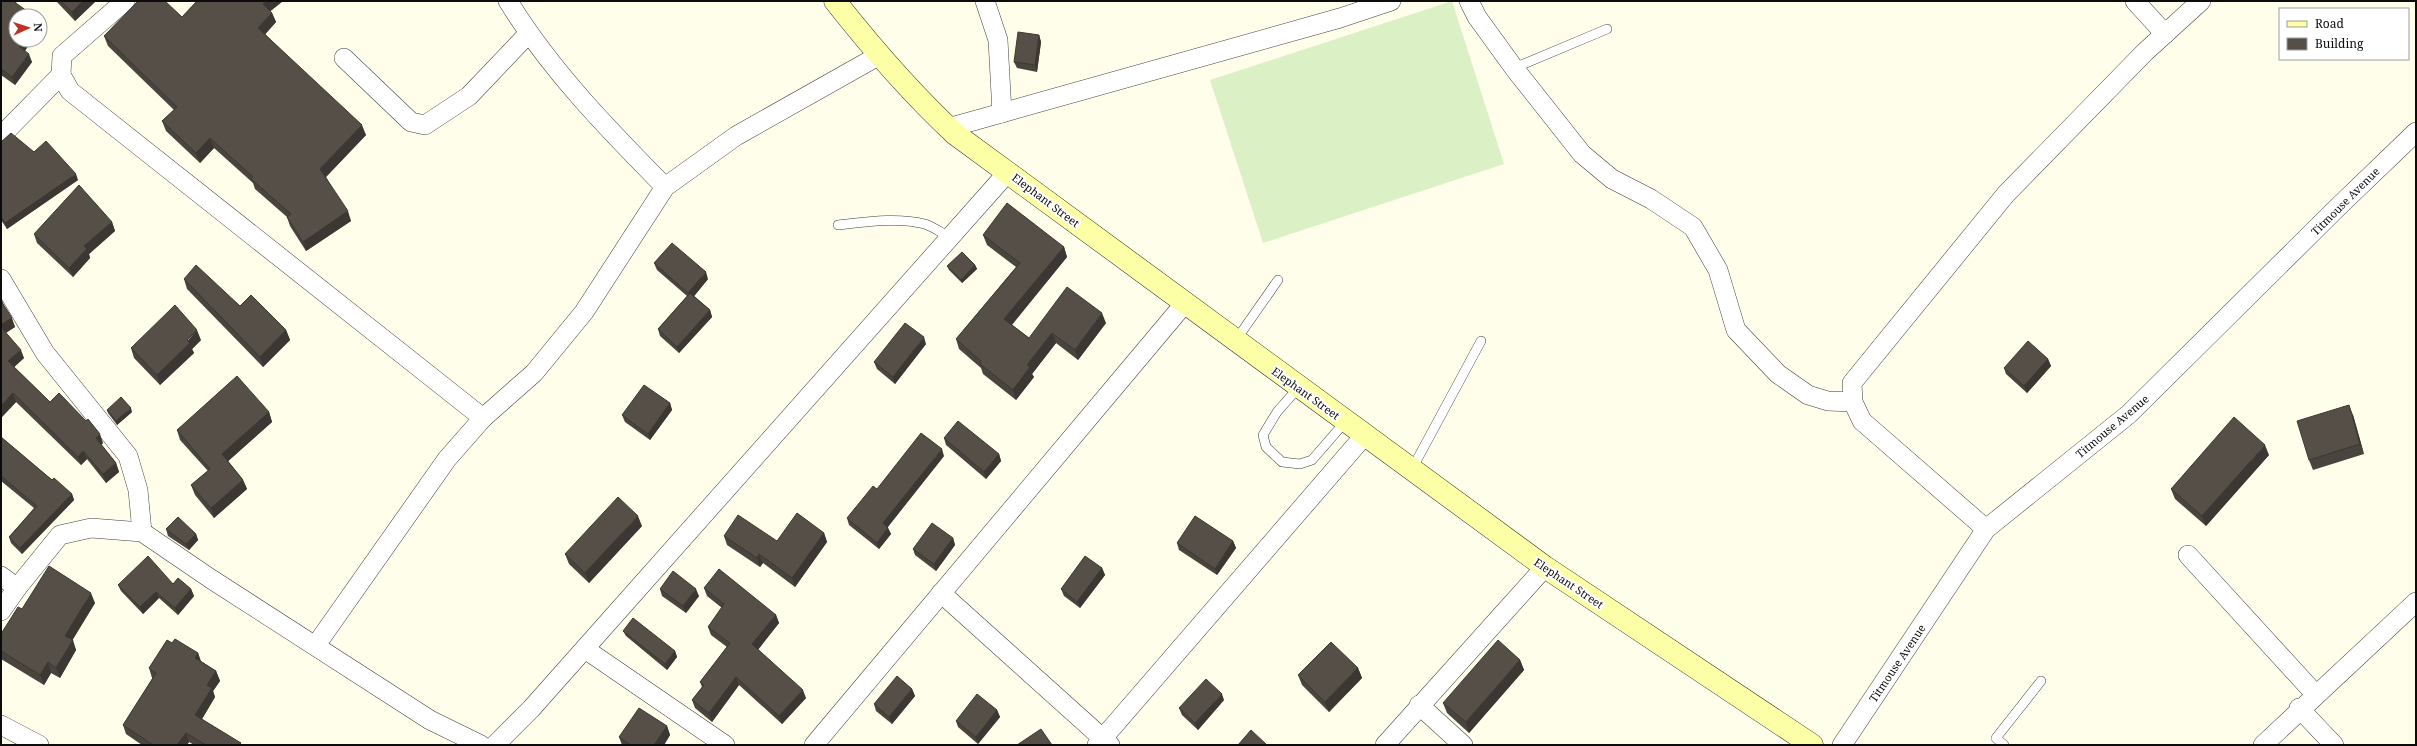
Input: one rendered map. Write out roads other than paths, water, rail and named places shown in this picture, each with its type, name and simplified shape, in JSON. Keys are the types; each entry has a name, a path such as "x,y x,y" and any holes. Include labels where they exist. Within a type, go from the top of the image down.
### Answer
{"main road":[{"name":"Elephant Street","path":"834,1 878,56 918,100 948,128 1298,388 1545,567 1812,745"}],"street":[{"path":"125,1 62,56 61,75 70,91 483,418"},
{"path":"508,1 528,34 568,85 665,187"},
{"path":"985,1 998,40 1002,113"},
{"path":"948,128 1340,18 1391,1"},
{"path":"1469,1 1477,17 1514,68 1582,154 1612,179 1651,198 1693,227 1718,270 1736,330 1778,374 1808,395 1828,401 1853,402"},
{"path":"2135,1 2165,34"},
{"path":"1986,529 1862,421 1853,402 1852,383 2006,194 2165,34 2201,1"},
{"path":"344,58 411,122 425,125 469,96 528,34"},
{"path":"316,645 447,459 483,418 534,373 584,312 665,187 736,136 878,56"},
{"path":"1,136 61,75"},
{"name":"Titmouse Avenue","path":"1842,745 1986,529 2129,414 2416,132"},
{"path":"495,745 585,649 1008,172"},
{"path":"1,279 45,353 128,456 138,490 142,532"},
{"path":"814,745 1185,303"},
{"path":"942,593 1103,743 1364,436"},
{"path":"1,611 17,588 60,535 91,528 142,532 211,579 316,645 430,720 481,745"},
{"path":"2188,555 2316,694"},
{"path":"1385,745 1419,705 1545,567"},
{"path":"1,576 17,588"},
{"path":"2263,745 2299,708 2416,602"},
{"path":"585,649 725,745"},
{"path":"1419,705 1463,745"},
{"path":"2299,708 2334,745"},
{"path":"1,725 38,745"}],"lane":[{"path":"1514,68 1608,29"},
{"path":"838,225 876,221 912,222 927,225 950,237"},
{"path":"1236,342 1278,280"},
{"path":"1412,470 1481,341"},
{"path":"1298,388 1277,412 1263,435 1266,447 1282,462 1300,464 1312,460 1345,422"},
{"path":"2004,745 1994,742 2041,681"}]}
